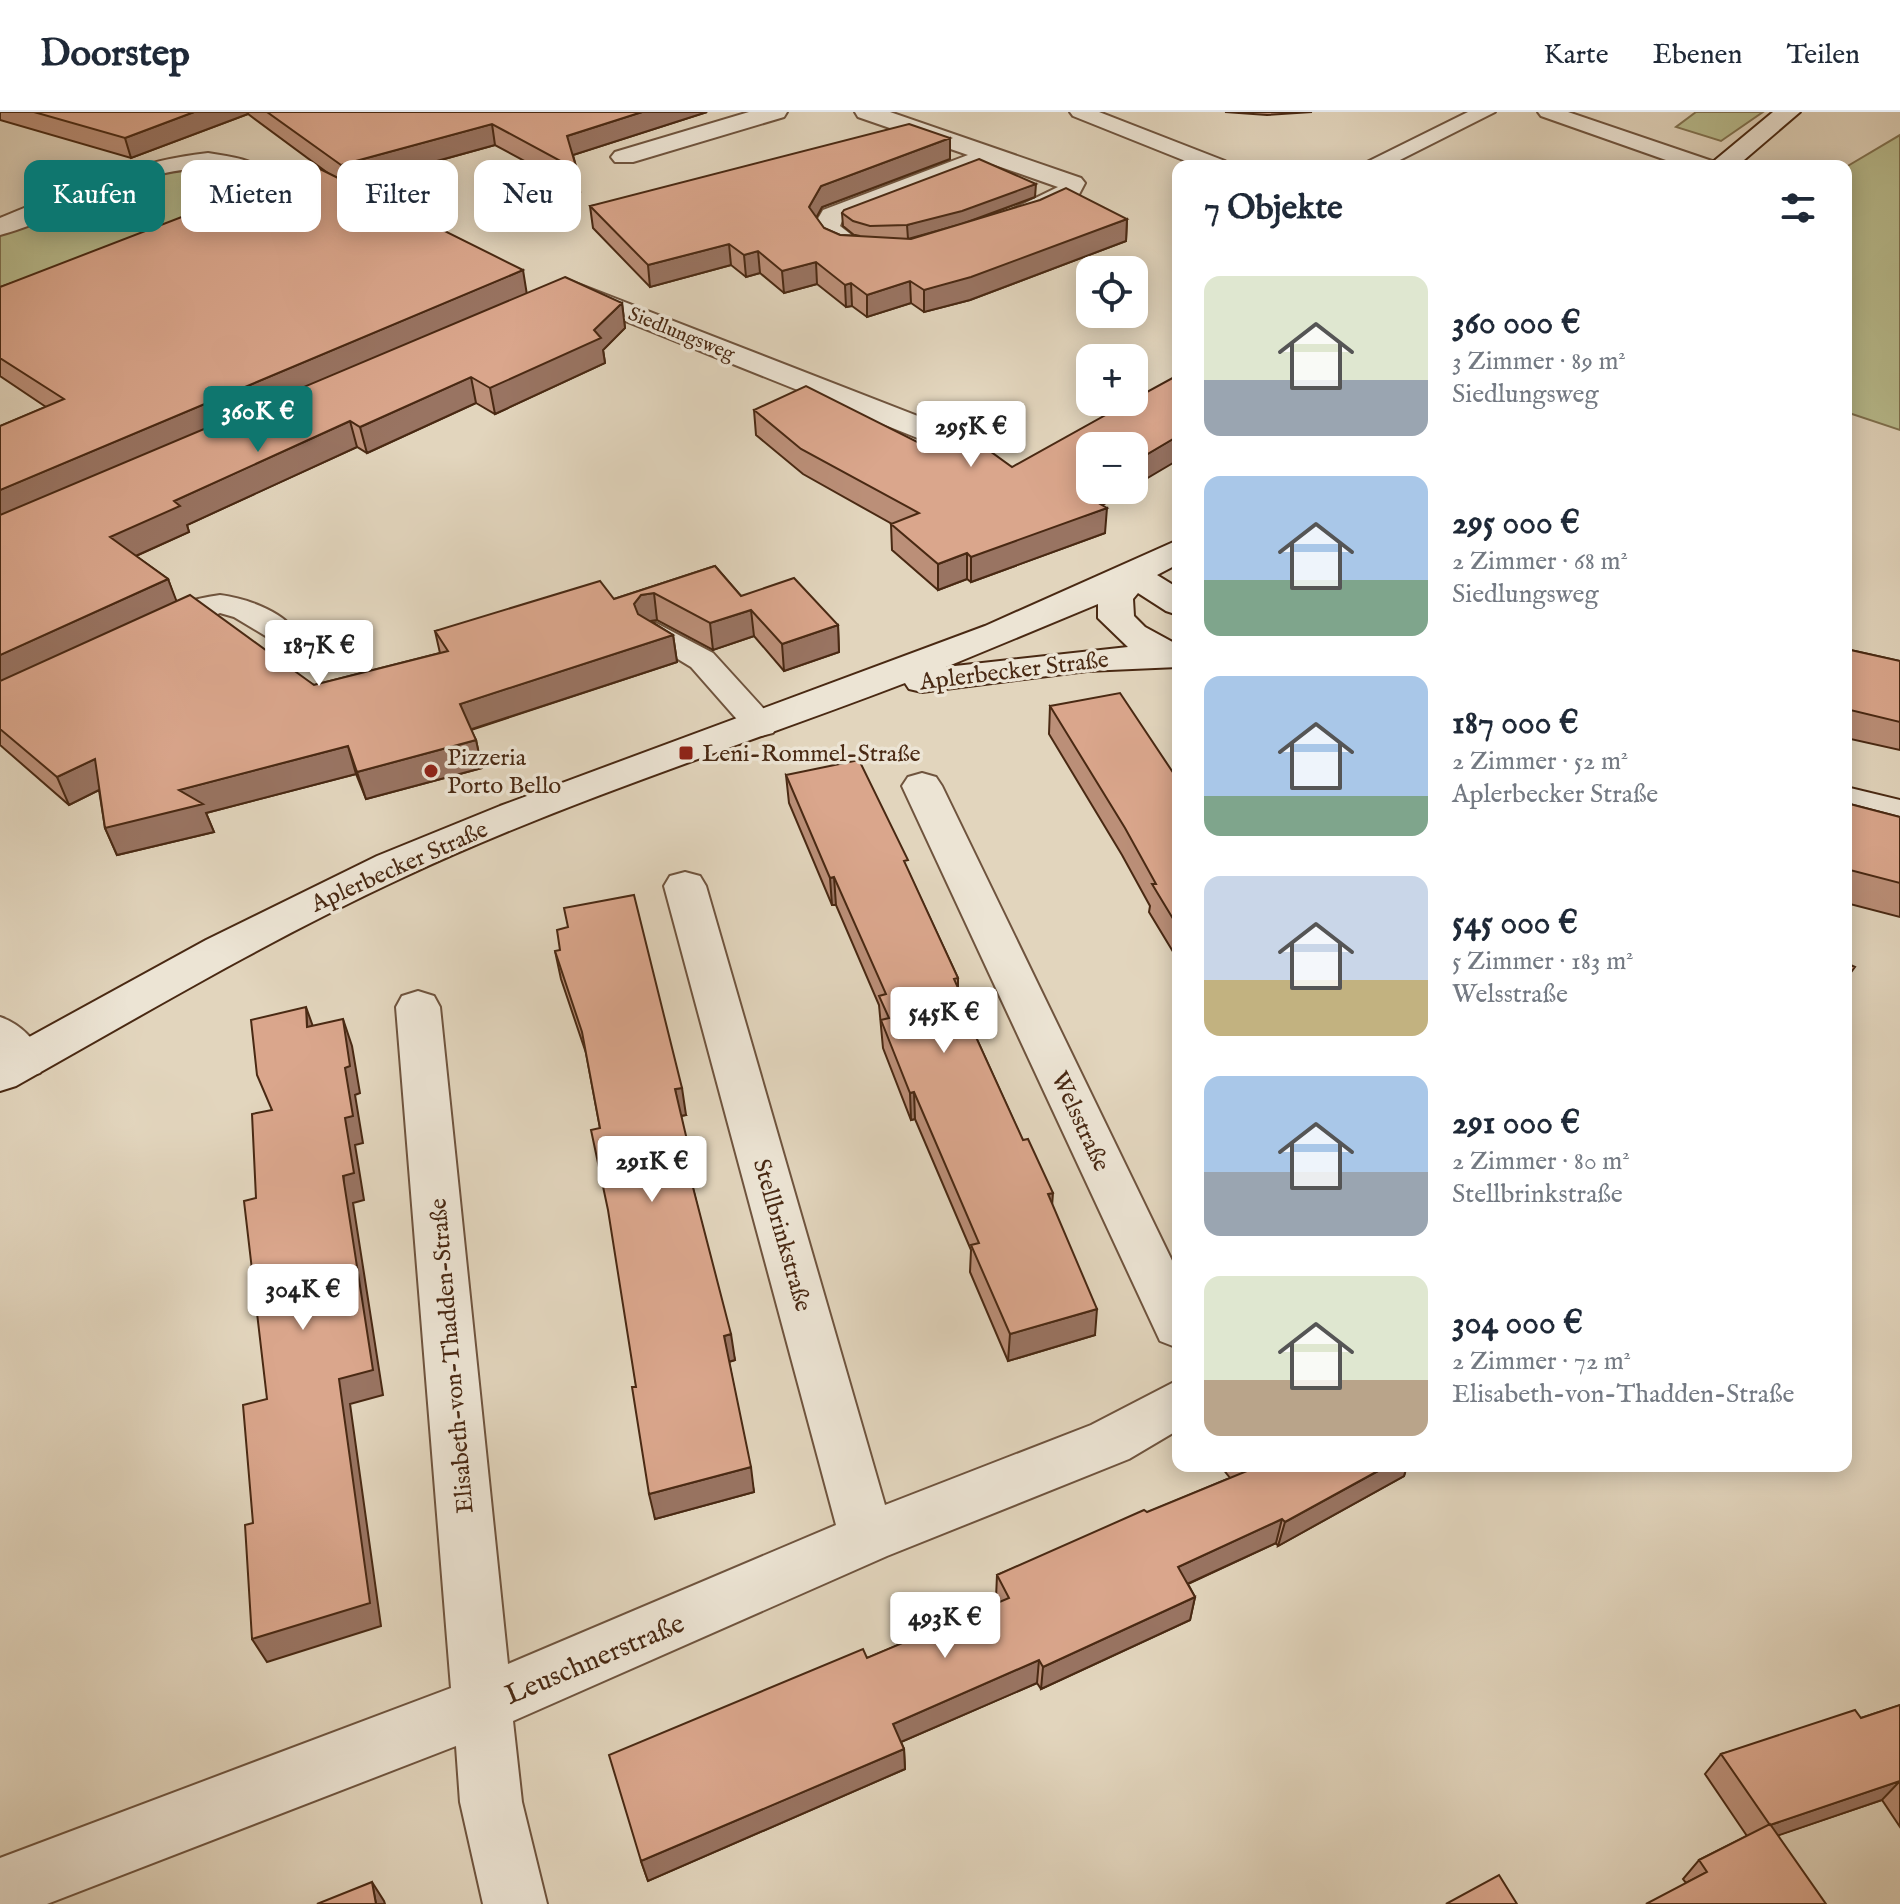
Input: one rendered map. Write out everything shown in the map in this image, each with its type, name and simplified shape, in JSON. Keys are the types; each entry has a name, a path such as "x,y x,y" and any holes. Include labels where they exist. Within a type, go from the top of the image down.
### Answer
{"street":[{"path":"624,157 775,112"},
{"path":"867,112 1072,183 1067,195 999,223"},
{"path":"1728,160 1788,112"},
{"path":"910,250 851,248 836,241 826,227 832,216 852,207 992,155"},
{"path":"0,227 181,161"},
{"name":"Siedlungsweg","path":"540,300 569,288 971,448"},
{"path":"1172,553 1134,575 1172,600"},
{"name":"Aplerbecker Straße","path":"1134,575 1116,598 1116,618 1132,635 1171,655"},
{"name":"Aplerbecker Straße","path":"8,1056 164,982 341,890 447,842 552,800 864,688 1134,575"},
{"name":"Aplerbecker Straße","path":"864,688 1087,660 1171,655"},
{"name":"Welsstraße","path":"922,786 1172,1313"},
{"path":"1852,801 1900,813"},
{"name":"Stellbrinkstraße","path":"685,886 867,1538"},
{"name":"Elisabeth-von-Thadden-Straße","path":"418,1007 491,1802 515,1904"},
{"name":"Leuschnerstraße","path":"0,1890 382,1748 867,1538 1110,1442 1172,1406"}],"lane":[{"path":"1080,112 1202,160"},
{"path":"1383,160 1485,112"},
{"path":"1548,112 1687,160"},
{"path":"137,638 205,605 220,602 239,605 280,631"},
{"path":"656,632 702,660 761,726"}],"green space":[{"path":"1696,112 1763,112 1721,141 1676,127"},
{"path":"1900,135 1900,430 1852,414 1852,163"},
{"path":"181,170 181,218 165,225 165,172"},
{"path":"24,225 24,232 146,232 0,288 0,234"}],"building":[{"path":"34,112 194,112 125,138"},
{"path":"267,112 642,112 567,136 574,160 559,160 492,124 359,160 337,162"},
{"path":"909,124 950,138 821,186 809,207 824,228 840,235 911,239 1040,200 1066,188 1127,219 971,277 924,290 910,281 867,295 851,283 845,285 816,262 782,271 758,251 744,255 729,244 648,265 590,206"},
{"path":"979,159 1036,184 962,211 907,225 870,226 853,221 842,213 844,210"},
{"path":"321,169 337,177 337,232 447,232 523,270 0,490 0,426 64,399 0,358 0,287 143,232 165,232 165,223 181,217 181,232 321,232"},
{"path":"565,277 622,303 594,330 601,338 490,388 471,377 360,427 350,421 174,501 180,506 110,537 168,579 0,655 0,515"},
{"path":"1172,378 1172,440 1148,454 1148,432 1076,432 1076,504 1100,504 1107,508 971,557 967,553 938,564 891,524 919,513 801,449 754,410 806,386 933,450 969,436 1012,467 1104,416 1148,416 1148,391"},
{"path":"715,566 741,596 794,578 838,625 782,644 751,610 710,623 654,593 641,595 634,604 638,614 673,635 460,704 476,740 357,772 348,746 179,790 203,804 105,828 95,759 57,777 0,729 0,681 190,595 314,685 448,651 435,631 600,581 614,599"},
{"path":"1852,650 1900,661 1900,722 1852,710"},
{"path":"1120,693 1172,771 1172,917 1125,828 1050,706"},
{"path":"859,760 908,860 904,861 958,978 954,979 974,1024 970,1024 1023,1140 1028,1139 1053,1193 1048,1194 1097,1309 1010,1334 971,1245 979,1243 914,1092 910,1093 881,1020 889,1018 879,996 886,994 834,877 830,878 786,775"},
{"path":"1852,805 1900,817 1900,883 1852,871"},
{"path":"634,895 682,1088 675,1089 687,1140 681,1141 731,1334 724,1336 751,1467 649,1494 632,1387 636,1387 608,1210 591,1130 600,1128 582,1032 555,951 560,950 557,930 568,927 564,908"},
{"path":"306,1007 307,1027 343,1019 350,1066 345,1068 353,1116 345,1118 354,1173 343,1176 373,1370 339,1379 370,1603 252,1639 245,1525 253,1523 243,1405 267,1399 244,1201 256,1198 252,1114 272,1110 257,1075 251,1020"},
{"path":"1245,1472 1376,1472 1285,1522 1282,1519 1178,1567 1195,1597 1043,1667 1039,1660 893,1724 904,1749 641,1861 609,1755 863,1649 867,1658 1009,1598 997,1575 1144,1510 1147,1512"},
{"path":"1900,1705 1900,1781 1770,1825 1721,1754 1855,1710 1861,1718"},
{"path":"1770,1824 1826,1904 1646,1904 1707,1872 1699,1860"},
{"path":"1499,1875 1517,1904 1446,1904"},
{"path":"372,1882 376,1904 317,1904"}],"place":[{"name":"Leni-Rommel-Straße","path":"686,753"},
{"name":"Pizzeria Porto Bello","path":"431,771"}]}
